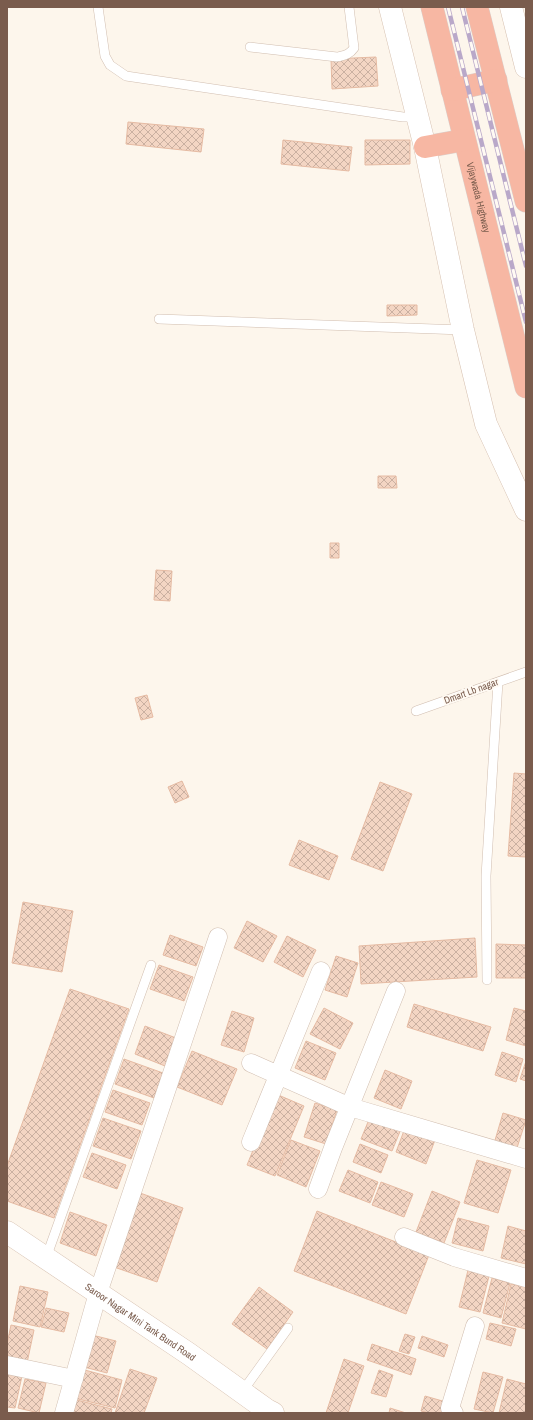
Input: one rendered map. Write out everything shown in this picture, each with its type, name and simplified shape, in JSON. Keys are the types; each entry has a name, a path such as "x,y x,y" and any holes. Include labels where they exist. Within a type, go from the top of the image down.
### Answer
{"highway":[{"name":"Vijaywada Highway","path":"432,7 526,387"},
{"path":"477,7 526,201"},
{"path":"452,90 496,80"},
{"path":"425,147 464,140"}],"street":[{"path":"390,7 425,147 463,330 486,424 526,510"},
{"path":"511,7 526,67"},
{"path":"64,1413 98,1293 218,937"},
{"path":"251,1142 321,971"},
{"path":"318,1189 396,991"},
{"path":"251,1063 350,1107 526,1160"},
{"name":"Saroor Nagar Mini Tank Bund Road","path":"7,1232 189,1354 267,1410 274,1413"},
{"path":"404,1237 454,1257 526,1278"},
{"path":"454,1413 450,1408 475,1326"},
{"path":"7,1365 74,1379"}],"lane":[{"path":"98,7 105,56 110,65 126,76 403,117 417,117"},
{"path":"250,46 337,57 345,55 350,53 354,48 349,7"},
{"path":"159,319 463,330"},
{"name":"Dmart Lb nagar","path":"416,711 526,672"},
{"path":"487,980 486,876 498,682"},
{"path":"46,1258 151,965"},
{"path":"242,1392 288,1328"}],"building":[{"path":"376,57 378,86 332,89 331,59"},
{"path":"128,122 204,129 201,152 126,144"},
{"path":"283,140 352,147 349,171 281,164"},
{"path":"365,140 410,140 410,164 365,165"},
{"path":"387,305 417,305 417,315 387,316"},
{"path":"378,476 396,476 397,488 378,488"},
{"path":"330,543 339,543 339,558 330,558"},
{"path":"156,570 172,571 170,601 154,600"},
{"path":"147,695 153,717 141,720 135,698"},
{"path":"514,773 526,774 526,857 508,856"},
{"path":"182,781 189,797 175,803 168,787"},
{"path":"380,782 412,794 383,871 351,859"},
{"path":"299,840 338,856 329,880 289,865"},
{"path":"23,902 73,911 62,972 12,963"},
{"path":"247,921 277,936 263,962 234,948"},
{"path":"170,935 203,947 196,966 163,955"},
{"path":"287,936 316,950 303,977 274,962"},
{"path":"475,938 477,977 361,984 359,946"},
{"path":"496,944 526,945 526,978 496,978"},
{"path":"336,956 358,963 347,997 325,990"},
{"path":"159,965 193,977 184,1001 150,989"},
{"path":"70,989 129,1009 54,1218 7,1201 7,1166"},
{"path":"414,1004 491,1027 483,1051 407,1027"},
{"path":"324,1008 353,1023 340,1049 310,1034"},
{"path":"514,1008 526,1011 526,1046 506,1040"},
{"path":"232,1011 254,1018 244,1052 221,1045"},
{"path":"145,1026 176,1038 165,1066 135,1054"},
{"path":"306,1041 336,1053 325,1080 295,1068"},
{"path":"192,1051 237,1069 222,1105 177,1087"},
{"path":"502,1052 523,1059 516,1082 495,1075"},
{"path":"124,1059 163,1073 154,1098 115,1084"},
{"path":"526,1061 526,1081 520,1079"},
{"path":"385,1070 412,1081 401,1109 374,1098"},
{"path":"113,1090 150,1103 142,1125 105,1112"},
{"path":"276,1094 304,1106 275,1176 247,1165"},
{"path":"315,1103 337,1110 326,1144 304,1137"},
{"path":"503,1113 526,1120 515,1154 493,1147"},
{"path":"370,1117 401,1129 392,1151 361,1139"},
{"path":"103,1118 141,1131 131,1159 93,1146"},
{"path":"405,1128 435,1140 426,1164 396,1152"},
{"path":"291,1140 320,1151 306,1187 277,1175"},
{"path":"360,1144 388,1155 381,1173 353,1162"},
{"path":"92,1153 126,1165 117,1189 83,1177"},
{"path":"477,1160 511,1170 498,1213 464,1203"},
{"path":"348,1170 378,1182 370,1203 339,1191"},
{"path":"381,1182 413,1194 404,1217 372,1205"},
{"path":"432,1191 460,1202 444,1243 416,1232"},
{"path":"140,1193 183,1208 157,1282 114,1267"},
{"path":"317,1211 429,1255 406,1314 294,1271"},
{"path":"70,1212 107,1225 96,1256 60,1243"},
{"path":"458,1218 489,1226 483,1251 452,1243"},
{"path":"508,1226 526,1231 526,1264 501,1258"},
{"path":"468,1270 489,1276 480,1312 459,1307"},
{"path":"492,1278 510,1283 501,1318 483,1313"},
{"path":"511,1284 526,1287 526,1329 502,1323"},
{"path":"20,1286 48,1292 40,1327 13,1321"},
{"path":"259,1287 293,1312 267,1349 232,1324"},
{"path":"46,1308 69,1313 64,1332 41,1327"},
{"path":"490,1323 516,1329 511,1346 486,1339"},
{"path":"11,1325 34,1330 27,1363 7,1359 7,1344"},
{"path":"405,1334 415,1337 409,1354 399,1351"},
{"path":"92,1335 116,1341 107,1373 84,1367"},
{"path":"422,1336 448,1345 444,1357 418,1348"},
{"path":"372,1344 416,1359 411,1375 367,1360"},
{"path":"344,1359 364,1366 348,1413 326,1413"},
{"path":"81,1369 122,1380 115,1408 74,1398"},
{"path":"130,1369 157,1378 144,1413 115,1413"},
{"path":"379,1370 393,1375 386,1397 371,1393"},
{"path":"483,1372 503,1377 493,1413 474,1409"},
{"path":"7,1373 22,1376 15,1408 7,1407"},
{"path":"25,1379 46,1383 39,1413 18,1408"},
{"path":"507,1379 526,1384 526,1413 499,1413"},
{"path":"425,1396 446,1402 443,1413 429,1413 421,1411"},
{"path":"73,1399 112,1409 111,1413 69,1413"},
{"path":"390,1408 406,1413 389,1413"}],"railway":[{"path":"448,7 526,322"},
{"path":"462,7 526,266"}]}
